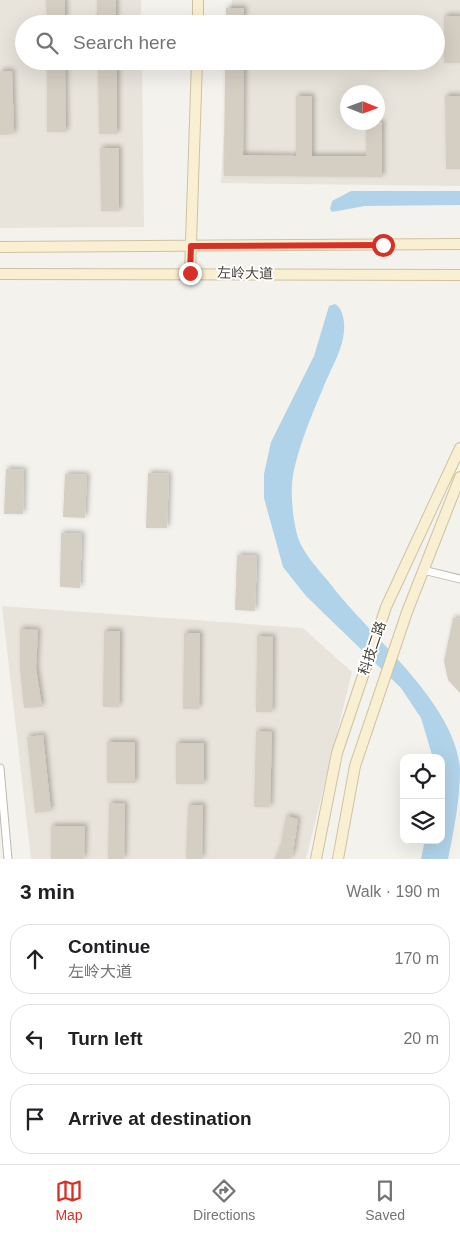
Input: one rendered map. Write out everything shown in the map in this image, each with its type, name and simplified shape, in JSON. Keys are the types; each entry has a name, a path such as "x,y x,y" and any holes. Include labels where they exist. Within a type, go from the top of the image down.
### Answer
{"street":[{"path":"198,0 198,15"},
{"path":"190,273 196,70"},
{"name":"左岭大道","path":"0,247 460,244"},
{"name":"左岭大道","path":"0,274 460,275"},
{"name":"科技二路","path":"316,859 337,753 386,607 460,448"},
{"name":"科技二路","path":"338,859 355,766 422,570 460,477"},
{"path":"422,570 460,580"},
{"path":"0,768 8,859"}],"shaded area":[{"path":"0,0 141,0 141,15 15,15 15,70 142,70 144,227 0,228"},
{"path":"232,0 460,0 460,186 221,183 227,70 445,70 445,15 231,15"},
{"path":"2,606 303,628 352,672 306,859 31,859"}],"water":[{"path":"351,191 460,191 460,205 365,206 332,212 330,209 332,201"},
{"path":"335,304 338,306 343,316 342,344 308,425 294,470 292,500 296,530 301,546 311,560 349,606 409,672 444,720 455,745 460,769 458,803 448,859 421,859 424,844 445,844 445,754 432,754 421,718 401,688 306,596 283,567 264,498 264,474 271,442 314,356 329,306"}],"building":[{"path":"46,0 65,0 65,15 47,15"},
{"path":"97,0 116,0 116,15 97,15"},
{"path":"226,8 244,8 244,15 226,15"},
{"path":"445,16 460,16 460,63 445,63"},
{"path":"47,70 65,70 66,132 47,132"},
{"path":"98,70 117,70 117,134 99,134"},
{"path":"225,70 244,70 243,155 296,156 296,96 312,96 312,156 366,156 366,130 382,130 382,177 224,176"},
{"path":"0,71 12,71 14,134 0,135"},
{"path":"445,96 460,96 460,169 446,169"},
{"path":"100,148 119,148 119,211 101,211"},
{"path":"6,469 24,470 23,514 4,514"},
{"path":"148,473 169,474 167,528 146,528"},
{"path":"65,474 87,475 85,518 63,517"},
{"path":"61,533 82,534 80,588 60,587"},
{"path":"237,555 257,556 255,611 235,610"},
{"path":"453,618 460,619 460,693 448,680 444,661"},
{"path":"20,629 38,630 36,668 42,707 24,708 20,669"},
{"path":"104,631 120,631 119,707 103,707"},
{"path":"184,633 200,633 199,709 183,709"},
{"path":"257,636 273,637 272,712 256,712"},
{"path":"256,731 272,732 270,807 254,807"},
{"path":"43,735 51,811 35,813 27,737"},
{"path":"107,742 135,742 135,783 107,783"},
{"path":"176,743 204,743 204,784 176,784"},
{"path":"109,803 125,804 124,859 108,859"},
{"path":"188,805 203,805 202,859 186,859"},
{"path":"286,816 298,819 293,853 289,859 274,859 280,848"},
{"path":"51,826 85,826 84,859 51,859"}],"route":[{"path":"190,273 191,246 383,245"}]}
